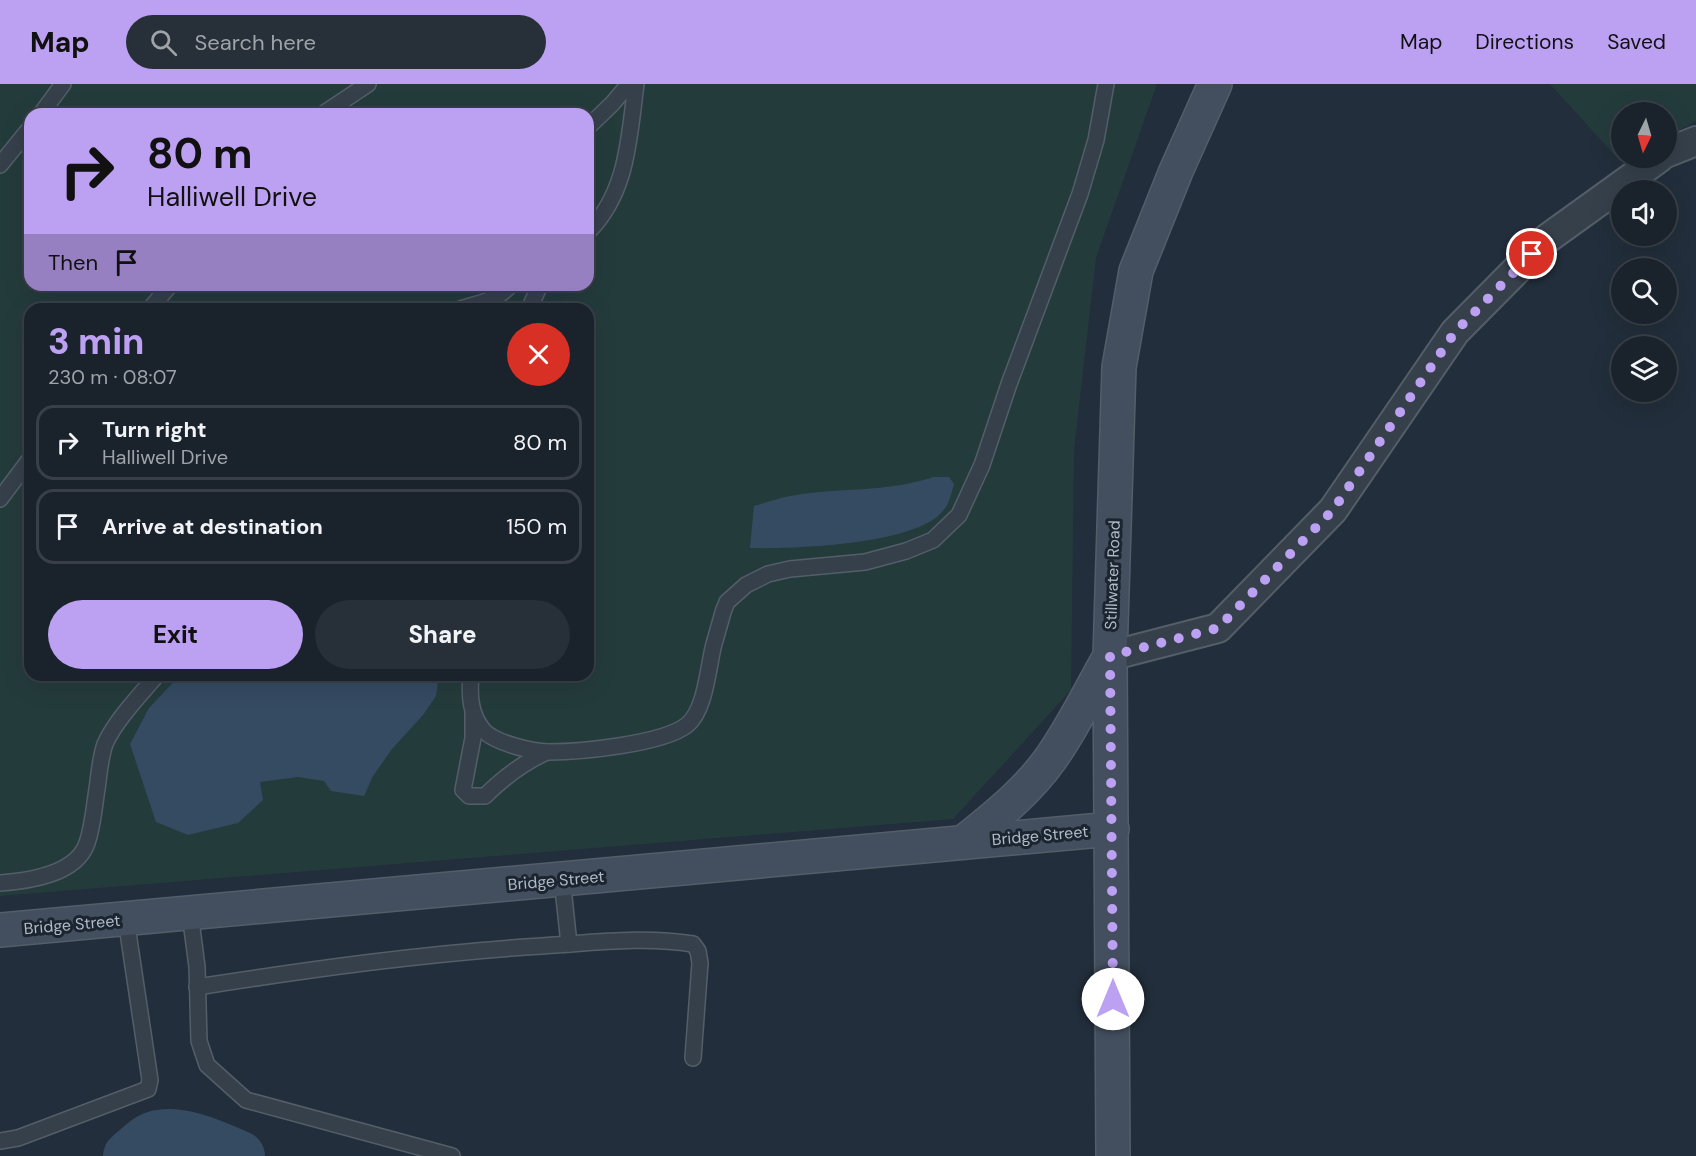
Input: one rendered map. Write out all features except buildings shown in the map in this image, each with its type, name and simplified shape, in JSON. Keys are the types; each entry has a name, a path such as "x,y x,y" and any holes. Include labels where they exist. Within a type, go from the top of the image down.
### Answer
{"main road":[{"name":"Stillwater Road","path":"1113,1156 1110,656 1119,367 1136,271 1176,171 1215,84"},
{"path":"964,842 995,817 1029,784 1051,758 1110,656"},
{"name":"Bridge Street","path":"0,930 1112,829"}],"street":[{"path":"1677,149 1696,141"},
{"path":"1110,656 1218,628 1333,510 1455,332 1548,238 1645,168"}],"lane":[{"path":"45,108 63,84"},
{"path":"332,108 368,84"},
{"path":"594,121 628,84"},
{"path":"594,226 622,177 629,149 636,84"},
{"path":"473,713 484,731 501,742 547,752 623,745 669,735 688,724 698,708 723,612 728,602 746,585 768,574 790,569 865,562 906,551 933,540 959,515 982,465 1009,384 1080,194 1096,140 1106,84"},
{"path":"0,165 24,135"},
{"path":"155,303 165,291"},
{"path":"481,303 504,294 506,291"},
{"path":"0,499 24,467"},
{"path":"0,883 43,876 61,869 79,857 87,845 100,763 106,744 115,728 152,681"},
{"path":"470,681 469,694 473,713 473,738 463,790 469,796 485,796 506,775 547,752"},
{"path":"562,879 569,944"},
{"path":"190,913 199,1041 207,1065 246,1100 452,1156"},
{"path":"0,1141 18,1138 148,1089 150,1080 126,919"},
{"path":"197,987 464,951 569,944 675,941 693,944 698,951 700,963 693,1058"}],"green space":[{"path":"0,84 1157,84 1096,258 1074,450 1071,690 953,819 0,896"},
{"path":"1550,84 1696,84 1696,121 1677,131 1677,102 1611,102 1611,151"}],"water":[{"path":"934,477 949,477 954,484 944,510 926,524 905,532 850,543 750,548 754,506 808,493 879,488"},
{"path":"174,681 440,681 436,696 423,715 392,749 373,776 364,796 331,791 324,781 298,777 260,782 263,800 238,823 188,835 156,822 130,744 149,708"}],"waterway":[{"path":"128,1156 150,1138 171,1134 195,1138 240,1156"}],"route":[{"path":"1113,999 1110,656 1218,628 1333,510 1455,332 1532,254"}]}
